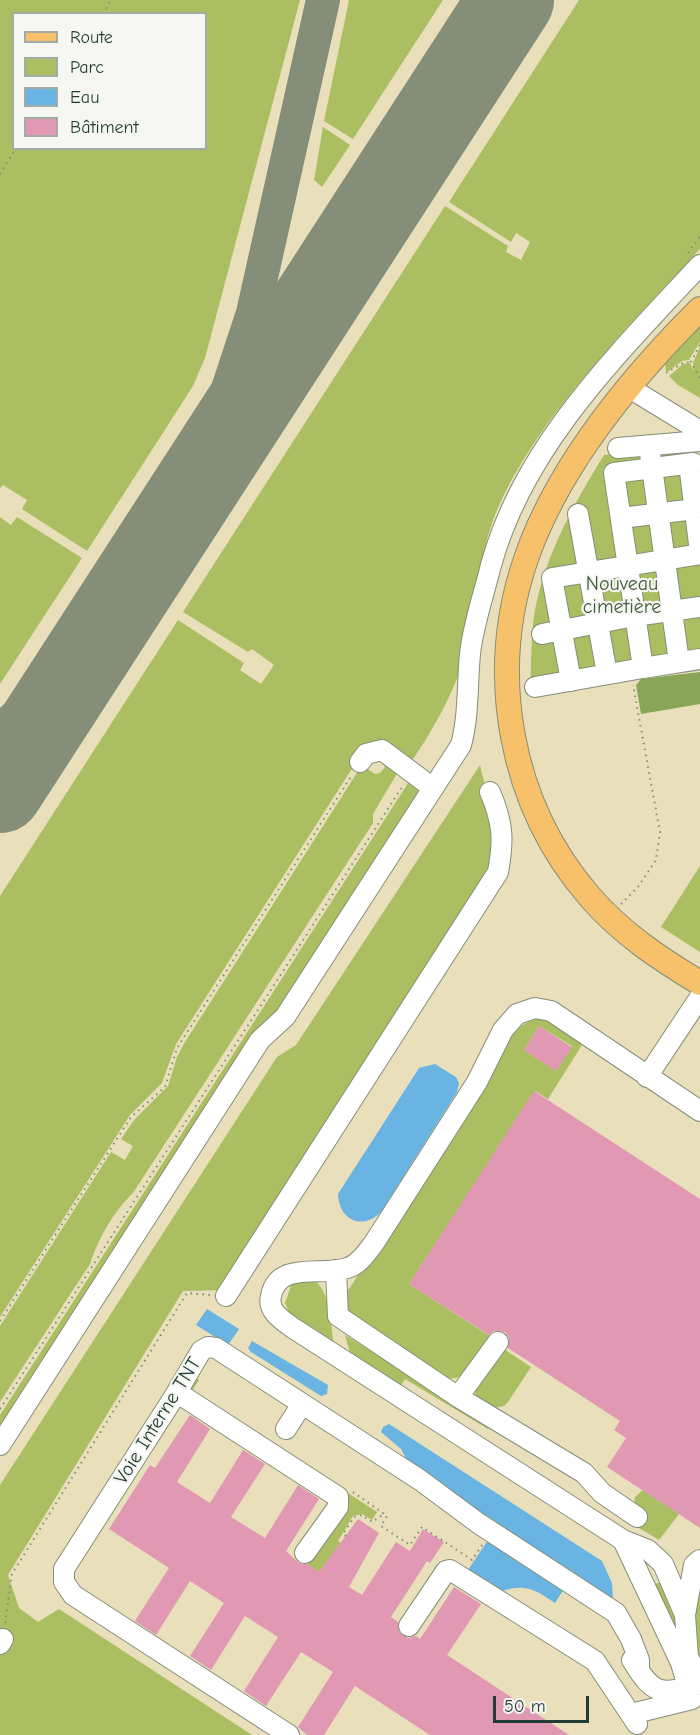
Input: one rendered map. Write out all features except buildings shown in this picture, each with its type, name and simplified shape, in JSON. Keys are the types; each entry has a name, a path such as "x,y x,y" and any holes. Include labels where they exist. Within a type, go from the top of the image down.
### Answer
{"main road":[{"path":"700,309 628,387 584,449 537,533 514,603 506,666 512,736 521,774 534,808 559,856 589,896 609,916 660,959 700,984"}],"street":[{"path":"0,1444 260,1040 285,1017 461,745 468,720 470,652 502,527 525,481 552,439 618,352 700,265"},
{"path":"628,387 700,431"},
{"path":"618,448 700,441"},
{"path":"649,446 679,662"},
{"path":"571,681 552,632 552,578 626,565 664,560 700,553 691,464 615,473 626,565 634,616 638,675"},
{"path":"621,518 695,508"},
{"path":"578,514 607,674"},
{"path":"552,632 634,616 700,607"},
{"path":"535,687 607,674 638,675 679,662 700,659"},
{"path":"360,762 366,754 382,750 433,788"},
{"path":"226,1296 498,872 503,848 501,817 490,792"},
{"path":"647,1077 700,997"},
{"path":"685,1615 663,1564 648,1550 622,1540 282,1321 271,1306 273,1289 279,1279 289,1273 348,1268 357,1263 374,1244 477,1082 503,1030 517,1014 535,1008 551,1011 700,1111"},
{"path":"336,1270 338,1316 345,1361"},
{"path":"338,1316 458,1397 584,1473 602,1493 637,1517"},
{"path":"458,1397 498,1342"},
{"name":"Voie Interne TNT","path":"289,1735 74,1595 63,1582 64,1569 201,1351 213,1347 420,1480 478,1523 618,1615 626,1628 645,1680 657,1691 671,1692 697,1687"},
{"path":"174,1397 184,1397 338,1497 338,1507 305,1553"},
{"path":"286,1429 302,1404"},
{"path":"622,1540 681,1663 697,1687"},
{"path":"697,1687 688,1657 685,1615 694,1566 700,1560"},
{"path":"409,1626 446,1571 450,1570 596,1661 634,1724"},
{"path":"634,1724 697,1687"},
{"path":"634,1724 700,1707"}],"path":[{"path":"0,174 15,150"},
{"path":"691,362 700,345"},
{"path":"666,373 683,363 691,362"},
{"path":"691,362 700,378"},
{"path":"609,916 638,887 656,860 660,832 632,687 638,675"},
{"path":"0,1321 131,1117 165,1087 177,1048 360,762"},
{"path":"0,1409 412,771"},
{"path":"2,1641 12,1574 187,1293 226,1296"},
{"path":"346,1536 343,1534 354,1517 362,1515 372,1522 384,1514"}],"green space":[{"path":"0,0 300,0 205,358 193,386 87,551 22,509 27,500 3,485 0,488"},
{"path":"349,0 443,0 353,139 324,121"},
{"path":"579,0 700,0 700,249 583,378 530,449 509,486 488,537 481,565 470,635 461,668 440,714 414,758 410,761 392,748 353,767 176,1044 162,1083 130,1115 0,1317 0,896 178,620 244,663 240,670 261,684 274,665 252,649 248,652 183,612 445,206 508,246 506,252 521,260 530,242 516,233 511,242 449,202"},
{"path":"323,127 350,145 322,187 314,180"},
{"path":"700,320 700,342 689,360 682,361 666,373 665,356"},
{"path":"700,347 700,398 678,385 669,376 683,364 690,363 694,371 693,363"},
{"name":"Nouveau cimetière","path":"695,452 700,488 700,664 530,693 532,632 537,602 550,557 559,536 604,455"},
{"path":"0,517 11,525 17,517 82,558 0,684"},
{"path":"700,672 700,704 641,714 636,685 641,679"},
{"path":"377,757 398,772 373,814 373,823 133,1193 113,1217 97,1245 90,1264 0,1402 0,1326 111,1152 125,1160 133,1146 121,1139 134,1120 168,1086 177,1057 185,1042 362,765 375,774 380,773 385,767"},
{"path":"480,765 490,806 494,860 477,899 224,1290 183,1291 8,1575 19,1608 38,1622 59,1609 252,1735 0,1735 0,1485 277,1057 296,1045"},
{"path":"412,777 426,788 0,1429 0,1415"},
{"path":"700,866 700,952 661,927"},
{"path":"541,1018 549,1019 582,1041 582,1045 548,1099 535,1091 409,1284 493,1338 461,1377 448,1379 349,1313 346,1303 347,1292 496,1065 512,1035 524,1024","holes":["539,1026 572,1046 556,1071 524,1050"]},
{"path":"312,1278 323,1291 326,1299 334,1344 290,1315 285,1303 292,1283"},
{"path":"345,1335 491,1425 488,1429 405,1379 400,1387 350,1353"},
{"path":"498,1345 531,1367 508,1402 504,1406 494,1408 476,1396 474,1388"},
{"path":"195,1377 199,1380 192,1391 377,1512 372,1520 362,1514 353,1516 338,1541 341,1543 319,1572 308,1565 345,1507 185,1387"},
{"path":"643,1490 679,1514 659,1540 632,1524 635,1497"},
{"path":"700,1571 700,1667 691,1643"},
{"path":"663,1581 678,1616 681,1646 650,1586"}],"water":[{"path":"435,1064 456,1077 459,1083 457,1092 381,1212 366,1221 353,1220 342,1210 338,1194 419,1068"},
{"path":"207,1309 239,1329 228,1345 196,1325"},
{"path":"252,1341 328,1385 327,1394 321,1396 251,1352 248,1348"},
{"path":"389,1424 602,1561 612,1583 613,1600 491,1523 408,1462 401,1449 381,1432 383,1427"},
{"path":"488,1540 564,1589 555,1603 529,1589 515,1588 500,1592 468,1570"}],"taxiway":[{"path":"0,731 25,708 86,642 135,581 192,474 225,398 253,313 323,0"}],"runway":[{"path":"0,790 511,0"}]}
